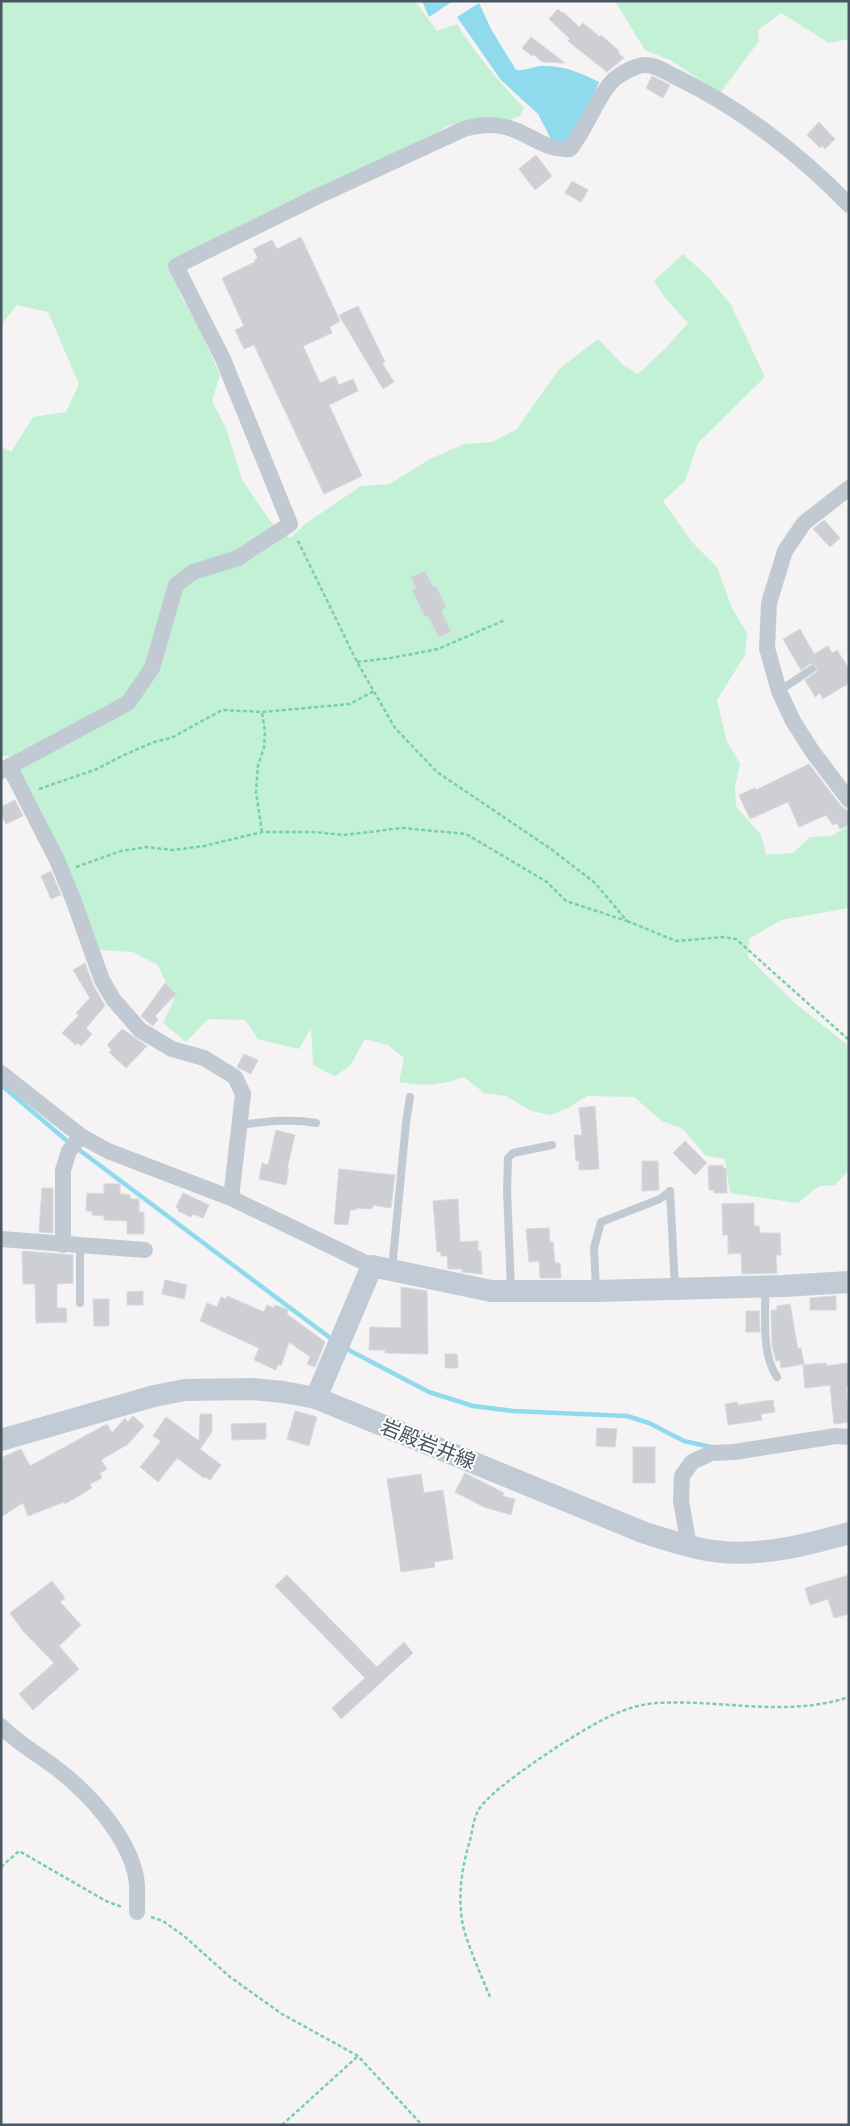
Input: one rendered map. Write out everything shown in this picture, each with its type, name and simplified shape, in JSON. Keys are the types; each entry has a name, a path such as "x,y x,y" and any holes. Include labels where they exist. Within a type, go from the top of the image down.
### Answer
{"main road":[{"path":"316,1398 382,1268 472,1288 511,1291 765,1287 849,1282"},
{"name":"岩殿岩井線","path":"1,1440 154,1396 185,1390 252,1389 316,1398 645,1533 698,1549 742,1553 803,1546 849,1533"}],"street":[{"path":"231,1198 243,1094 235,1077 204,1058 172,1049 140,1030 113,999 102,980 62,872 23,794 5,768 128,703 152,668 176,585 193,572 238,558 290,524 224,359 176,266 314,198 464,129 480,124 495,125 514,130 560,150 570,149 580,137 610,84 622,74 643,64 658,67 701,89 727,106 822,176 849,205"},
{"path":"849,488 804,523 785,552 769,602 767,648 779,691 793,721 812,751 849,800"},
{"path":"1,1073 81,1136 108,1151 231,1198 382,1268"},
{"path":"71,1246 64,1170 69,1151 81,1136"},
{"path":"1,1239 71,1246 145,1250"},
{"path":"689,1546 681,1501 682,1476 692,1462 712,1453 734,1452 836,1436 849,1437"},
{"path":"1,1726 8,1734 58,1769 97,1806 124,1844 136,1877 138,1912"}],"lane":[{"path":"779,691 812,669"},
{"path":"382,1268 410,1097"},
{"path":"239,1125 284,1120 302,1120 316,1123"},
{"path":"511,1291 507,1190 508,1158 513,1153 552,1145"},
{"path":"596,1291 594,1248 601,1222 654,1201 670,1191 675,1289"},
{"path":"71,1246 80,1303"},
{"path":"765,1287 769,1366 777,1377"}],"path":[{"path":"290,524 357,662 395,728 437,772 528,832 588,877 628,921"},
{"path":"357,662 438,649 505,620"},
{"path":"23,794 97,770 122,756 154,742 171,738 222,710 262,712 350,704 374,691"},
{"path":"262,712 265,731 264,748 258,765 256,792 262,832"},
{"path":"62,872 122,851 147,847 173,850 204,846 262,832 313,832 344,835 402,828 466,834 547,882 566,901 628,921 676,941 723,936 736,939 849,1040"},
{"path":"490,1997 464,1929 460,1894 466,1854 478,1810 495,1793 537,1760 565,1742 600,1721 637,1706 657,1703 760,1708 827,1704 849,1697"},
{"path":"1,1867 19,1852 106,1901 162,1921 184,1936 230,1977 282,2014 358,2056 422,2125"},
{"path":"282,2125 358,2056"}],"green space":[{"path":"1,1 415,1 437,31 457,24 488,68 524,108 520,116 510,120 483,117 448,126 394,156 171,259 180,294 200,330 220,375 212,401 226,428 242,480 271,522 290,538 305,524 361,486 390,484 430,459 464,444 492,442 517,429 559,369 598,339 624,366 638,374 666,348 688,323 666,299 654,281 683,254 708,277 731,305 765,377 698,443 685,481 663,501 691,541 717,567 732,608 747,633 745,655 717,700 726,739 740,764 735,787 736,806 761,835 766,855 793,853 810,837 831,836 849,826 849,908 781,920 749,939 748,957 796,1004 849,1046 849,1170 835,1185 819,1186 798,1203 730,1193 725,1159 706,1156 683,1129 662,1121 634,1097 587,1096 568,1108 551,1115 531,1111 506,1096 484,1093 464,1077 431,1084 399,1082 404,1058 388,1045 365,1039 350,1066 335,1076 313,1065 311,1028 299,1049 258,1039 245,1020 208,1019 186,1042 163,1023 174,1000 158,965 133,952 98,950 30,799 8,756 1,756 1,446 11,452 33,417 66,412 79,384 48,312 17,305 1,325"},
{"path":"615,1 849,1 849,39 829,43 781,13 758,30 759,41 720,93 672,61 645,50"}],"water":[{"path":"422,1 453,1 429,17"},
{"path":"479,3 491,29 516,70 540,66 563,68 578,72 599,82 584,117 565,145 552,141 538,114 501,80 457,17"}],"building":[{"path":"558,9 579,27 583,23 600,37 601,35 624,58 607,72 568,41 570,39 549,19"},
{"path":"531,37 565,63 542,62 533,54 532,56 522,48"},
{"path":"652,76 670,85 663,98 646,88"},
{"path":"819,122 835,139 825,149 822,146 820,148 807,135"},
{"path":"536,155 552,176 535,190 519,169"},
{"path":"572,181 588,190 581,202 565,193"},
{"path":"301,237 340,321 330,327 332,333 303,346 320,383 335,376 339,385 353,379 358,391 329,405 362,476 324,494 254,345 244,349 235,330 244,326 222,278 255,262 254,260 258,258 253,249 272,240 277,249"},
{"path":"358,306 385,362 382,363 394,382 383,389 339,315"},
{"path":"824,520 840,538 830,547 813,529"},
{"path":"425,571 433,587 436,586 446,607 441,610 451,632 439,637 428,616 425,617 412,590 416,588 411,577"},
{"path":"800,629 814,654 828,646 832,653 837,650 849,669 849,683 823,699 820,693 815,697 805,680 817,672 816,666 811,663 801,670 783,639"},
{"path":"809,764 841,806 849,812 849,825 840,829 837,823 833,825 826,815 799,827 788,802 750,819 739,795 755,788 756,790"},
{"path":"15,800 23,816 6,824 1,815 1,807"},
{"path":"51,871 61,895 51,899 41,876"},
{"path":"85,963 93,985 105,1006 86,1028 92,1034 81,1046 78,1043 76,1045 62,1033 79,1015 76,1013 90,998 73,970"},
{"path":"165,983 176,994 155,1016 158,1019 153,1026 141,1016"},
{"path":"122,1029 147,1046 126,1068 109,1052 112,1050 107,1045"},
{"path":"244,1054 258,1060 251,1074 237,1067"},
{"path":"595,1106 599,1169 579,1170 579,1161 576,1161 574,1135 582,1135 579,1108"},
{"path":"276,1130 295,1135 287,1169 289,1169 286,1185 259,1179 262,1163 268,1165"},
{"path":"685,1141 707,1163 695,1175 673,1153"},
{"path":"642,1161 658,1161 659,1190 642,1191"},
{"path":"723,1165 723,1168 726,1168 727,1193 714,1193 714,1190 709,1190 708,1166"},
{"path":"339,1169 395,1175 391,1208 373,1205 372,1209 356,1208 356,1210 350,1210 348,1225 334,1224"},
{"path":"104,1184 120,1184 120,1194 130,1195 130,1199 139,1199 139,1212 144,1212 144,1234 127,1234 127,1221 104,1220 104,1216 92,1215 92,1211 86,1211 87,1193 104,1194"},
{"path":"42,1188 53,1188 53,1233 39,1232"},
{"path":"183,1193 209,1205 203,1218 193,1214 191,1217 178,1211 179,1209 176,1207"},
{"path":"458,1199 460,1242 478,1241 478,1251 481,1251 482,1274 462,1272 462,1269 448,1269 447,1256 441,1256 441,1252 437,1252 433,1201"},
{"path":"754,1203 754,1226 759,1226 760,1233 780,1233 781,1255 776,1255 777,1273 742,1274 741,1253 728,1254 728,1235 723,1235 722,1204"},
{"path":"549,1228 550,1242 553,1242 555,1263 560,1263 561,1278 540,1278 539,1261 529,1262 526,1229"},
{"path":"22,1251 73,1255 73,1283 57,1284 57,1308 66,1308 67,1322 36,1323 35,1284 23,1284"},
{"path":"165,1280 187,1285 184,1299 162,1294"},
{"path":"401,1287 427,1291 428,1354 385,1353 385,1350 369,1350 370,1327 401,1328"},
{"path":"143,1291 143,1305 127,1305 127,1292"},
{"path":"227,1296 264,1312 267,1305 274,1308 275,1305 288,1310 287,1314 325,1342 315,1367 307,1364 310,1357 289,1342 281,1366 278,1364 276,1370 254,1360 259,1348 200,1321 207,1303 217,1307 221,1297 226,1299"},
{"path":"836,1296 836,1310 810,1310 810,1298"},
{"path":"93,1299 109,1299 109,1326 94,1326"},
{"path":"790,1304 798,1349 801,1348 804,1364 781,1368 780,1360 776,1361 772,1345 771,1310 777,1310 777,1306"},
{"path":"746,1311 759,1311 760,1332 746,1332"},
{"path":"445,1354 457,1354 458,1368 445,1368"},
{"path":"826,1363 826,1366 849,1363 849,1387 846,1387 849,1422 834,1424 830,1385 805,1388 803,1365"},
{"path":"773,1400 775,1412 761,1414 762,1420 728,1425 725,1404 737,1402 738,1405"},
{"path":"295,1411 317,1417 309,1446 287,1439"},
{"path":"200,1414 212,1414 212,1432 200,1449 221,1465 210,1480 204,1478 177,1458 158,1482 140,1467 161,1441 153,1436 166,1417 199,1441"},
{"path":"133,1416 144,1426 128,1444 101,1460 107,1469 100,1473 102,1478 90,1484 92,1488 65,1504 64,1502 28,1516 23,1503 1,1517 1,1458 21,1449 30,1466 107,1424 112,1433 125,1418 128,1422"},
{"path":"266,1423 266,1439 232,1440 231,1424"},
{"path":"597,1428 617,1429 615,1447 596,1446"},
{"path":"633,1447 655,1447 655,1483 633,1483"},
{"path":"465,1473 504,1493 502,1496 515,1499 511,1515 484,1507 455,1492"},
{"path":"421,1474 424,1493 443,1490 453,1559 434,1562 435,1567 401,1572 387,1479"},
{"path":"287,1575 377,1667 404,1642 413,1653 341,1719 332,1708 365,1678 275,1586"},
{"path":"849,1575 849,1614 834,1618 828,1599 810,1605 805,1588"},
{"path":"52,1581 65,1598 60,1602 81,1625 59,1646 79,1669 33,1710 19,1694 54,1663 23,1631 10,1613"}],"waterway":[{"path":"1,1085 66,1140 333,1340"},
{"path":"343,1347 429,1392 473,1406 513,1411 627,1416 649,1423 684,1441 711,1447"}]}
